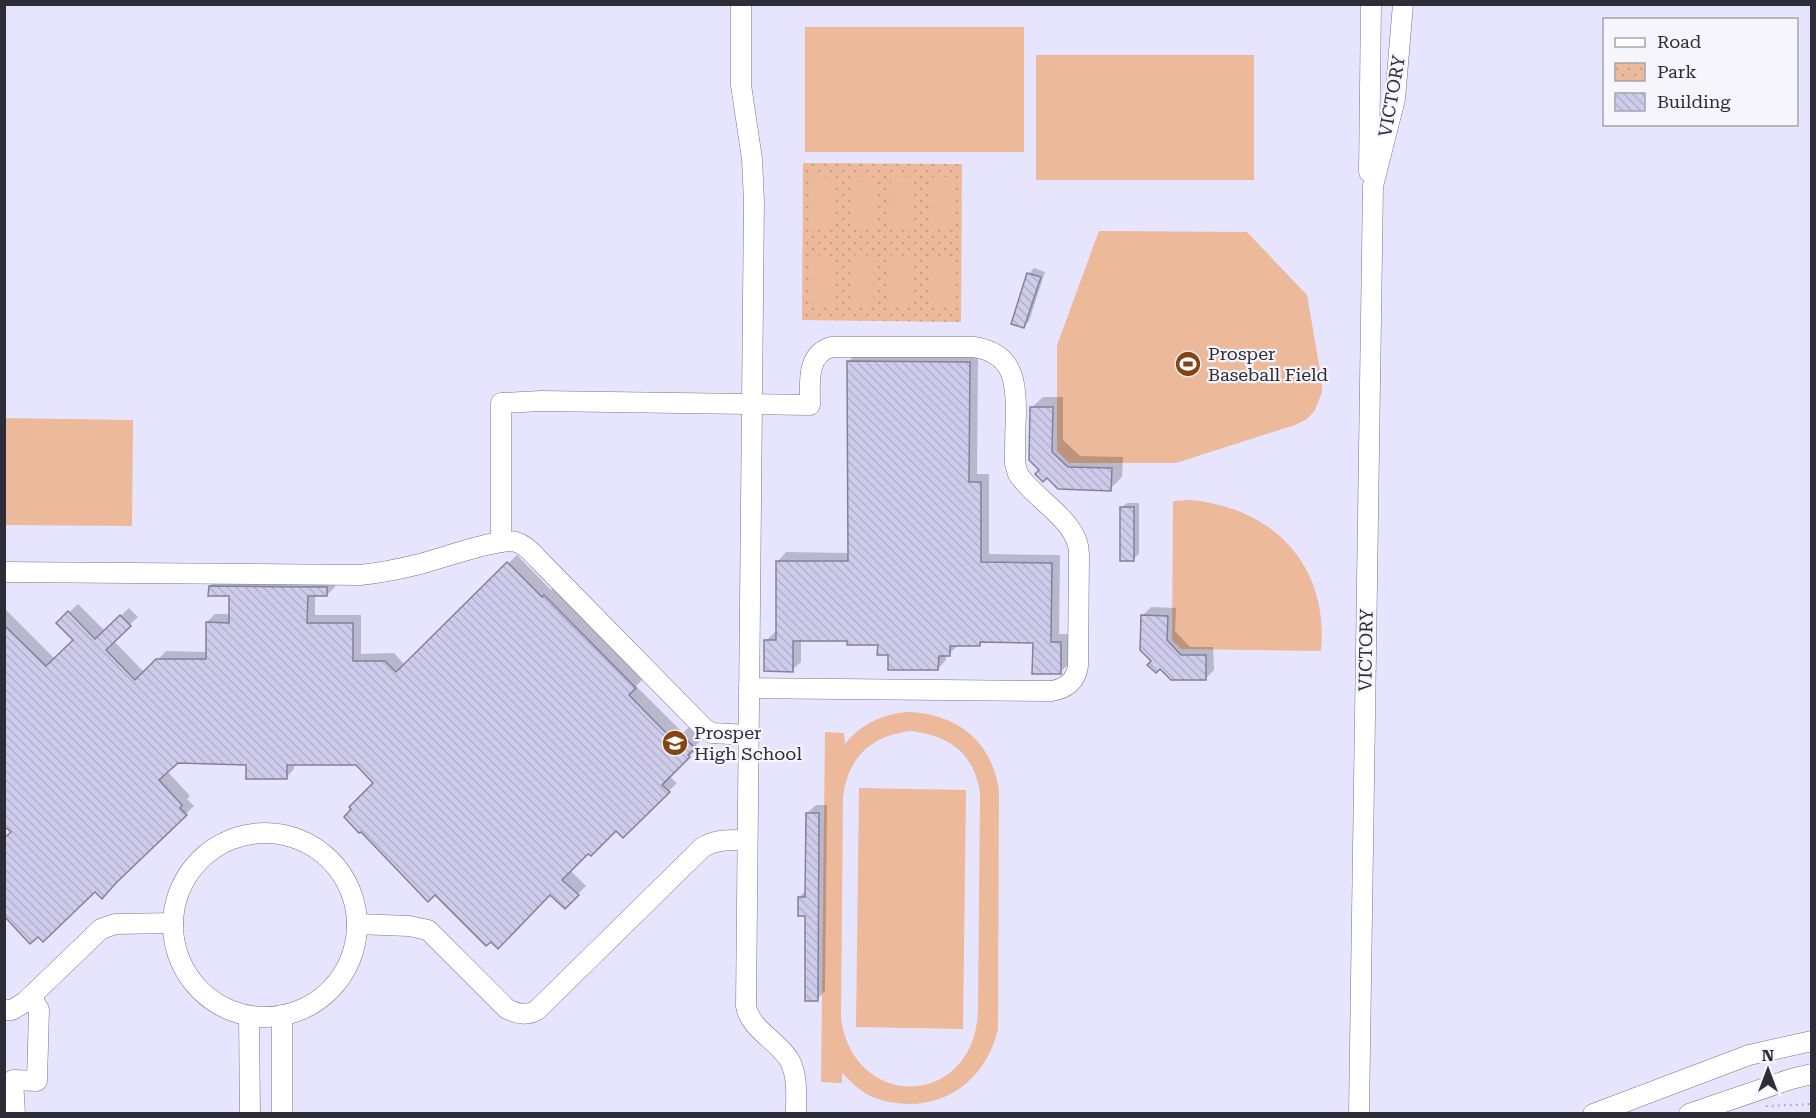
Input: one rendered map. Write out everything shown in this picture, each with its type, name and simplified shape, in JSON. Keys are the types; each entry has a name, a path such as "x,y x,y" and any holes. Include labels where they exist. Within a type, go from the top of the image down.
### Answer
{"street":[{"path":"741,4 741,85 750,140 753,179 753,404 746,1006 755,1024 791,1063 795,1080 796,1113"},
{"name":"VICTORY","path":"1371,4 1369,172 1373,186"},
{"name":"VICTORY","path":"1359,1113 1373,186 1395,99 1403,4"},
{"path":"501,542 501,403 541,401 810,405 812,364 820,352 831,347 974,347 989,350 1002,359 1011,372 1016,388 1015,463 1018,474 1071,529 1078,540 1078,666 1073,681 1052,691 749,688"},
{"path":"4,572 360,575 376,574 420,564 501,542 518,542 525,546 705,729 712,733 748,735"},
{"path":"266,834 293,838 310,845 327,858 348,886 355,905 357,924 352,954 337,982 312,1004 298,1011 282,1016 266,1017 233,1012 204,994 183,969 177,953 172,923 175,904 182,884 192,868 203,857 220,844 238,837 266,834"},
{"path":"357,924 409,926 428,930 507,1009 530,1014 537,1010 703,848 712,842 722,840 747,840"},
{"path":"4,1010 16,1008 31,996 101,929 115,924 172,923"},
{"path":"15,1113 13,1080 38,1081 39,1010 31,996"},
{"path":"249,1016 250,1113"},
{"path":"282,1016 282,1113"},
{"path":"1593,1113 1749,1055 1812,1041"},
{"path":"1689,1113 1812,1074"}],"path":[{"path":"1760,1106 1812,1104"}],"green space":[{"path":"805,27 1024,27 1024,152 805,152"},
{"path":"1036,55 1254,55 1254,180 1036,180"},
{"path":"803,163 962,164 961,322 802,320"},
{"path":"812,176 835,177 834,228 811,228"},
{"path":"852,176 875,177 874,228 850,228"},
{"path":"891,176 914,177 913,228 890,228"},
{"path":"931,177 954,177 953,229 930,228"},
{"name":"Prosper Baseball Field","path":"1099,231 1247,232 1307,295 1322,382 1322,392 1315,410 1307,419 1295,425 1176,463 1069,463 1057,451 1057,345"},
{"path":"811,255 835,256 834,307 810,307"},
{"path":"851,255 874,256 873,307 850,307"},
{"path":"890,255 914,256 912,307 889,307"},
{"path":"930,256 954,256 953,308 929,307"},
{"path":"5,418 133,420 132,526 5,525"},
{"path":"1191,500 1221,505 1247,515 1271,529 1290,547 1305,568 1316,593 1321,620 1321,651 1181,649 1172,640 1173,501"},
{"path":"897,713 924,714 941,718 969,733 989,757 999,791 998,1029 981,1067 969,1081 936,1100 917,1104 896,1103 870,1096 861,1091 842,1073 842,1083 821,1082 825,732 844,733 845,744 865,726","holes":["911,731 925,733 948,742 966,757 977,779 980,793 978,1009 972,1042 958,1066 937,1080 914,1086 890,1083 868,1071 851,1050 841,1019 843,797 850,770 864,750 885,737 897,733"]},
{"path":"859,788 966,790 963,1029 856,1027"}],"building":[{"path":"1027,273 1041,277 1024,328 1011,324"},
{"path":"847,361 970,362 969,482 981,482 981,562 1052,563 1051,642 1061,642 1061,674 1032,674 1033,643 980,642 980,646 950,646 950,656 939,656 938,670 888,670 888,655 877,655 878,645 847,645 847,641 793,641 793,672 764,671 764,640 776,640 776,561 848,561"},
{"path":"1030,407 1053,407 1052,452 1068,467 1112,468 1111,491 1058,489 1047,478 1043,482 1035,474 1039,470 1029,460"},
{"path":"1120,507 1134,507 1134,561 1120,561"},
{"path":"507,562 542,597 544,595 636,688 629,695 673,740 680,733 695,748 688,755 690,757 662,785 670,792 623,838 616,831 562,880 579,895 565,909 550,895 498,949 491,942 486,946 435,895 428,902 344,817 351,809 349,807 373,783 356,765 287,765 287,779 246,779 246,765 178,763 159,780 182,805 180,808 187,815 102,899 95,892 43,942 38,937 30,944 4,916 4,838 11,832 4,826 4,625 46,666 73,640 56,623 68,611 95,639 120,615 131,626 106,650 135,680 156,659 206,659 206,622 229,623 229,596 208,596 209,586 327,587 327,596 308,596 307,623 353,623 353,661 385,661 396,672"},
{"path":"1141,615 1168,616 1167,640 1181,655 1206,655 1206,680 1171,680 1160,669 1156,673 1147,665 1151,661 1140,650"},
{"path":"806,813 819,813 818,1001 805,1001 805,916 798,916 798,897 805,897"}],"place":[{"name":"Prosper Baseball Field","path":"1188,364"},
{"name":"Prosper High School","path":"675,743"}]}
